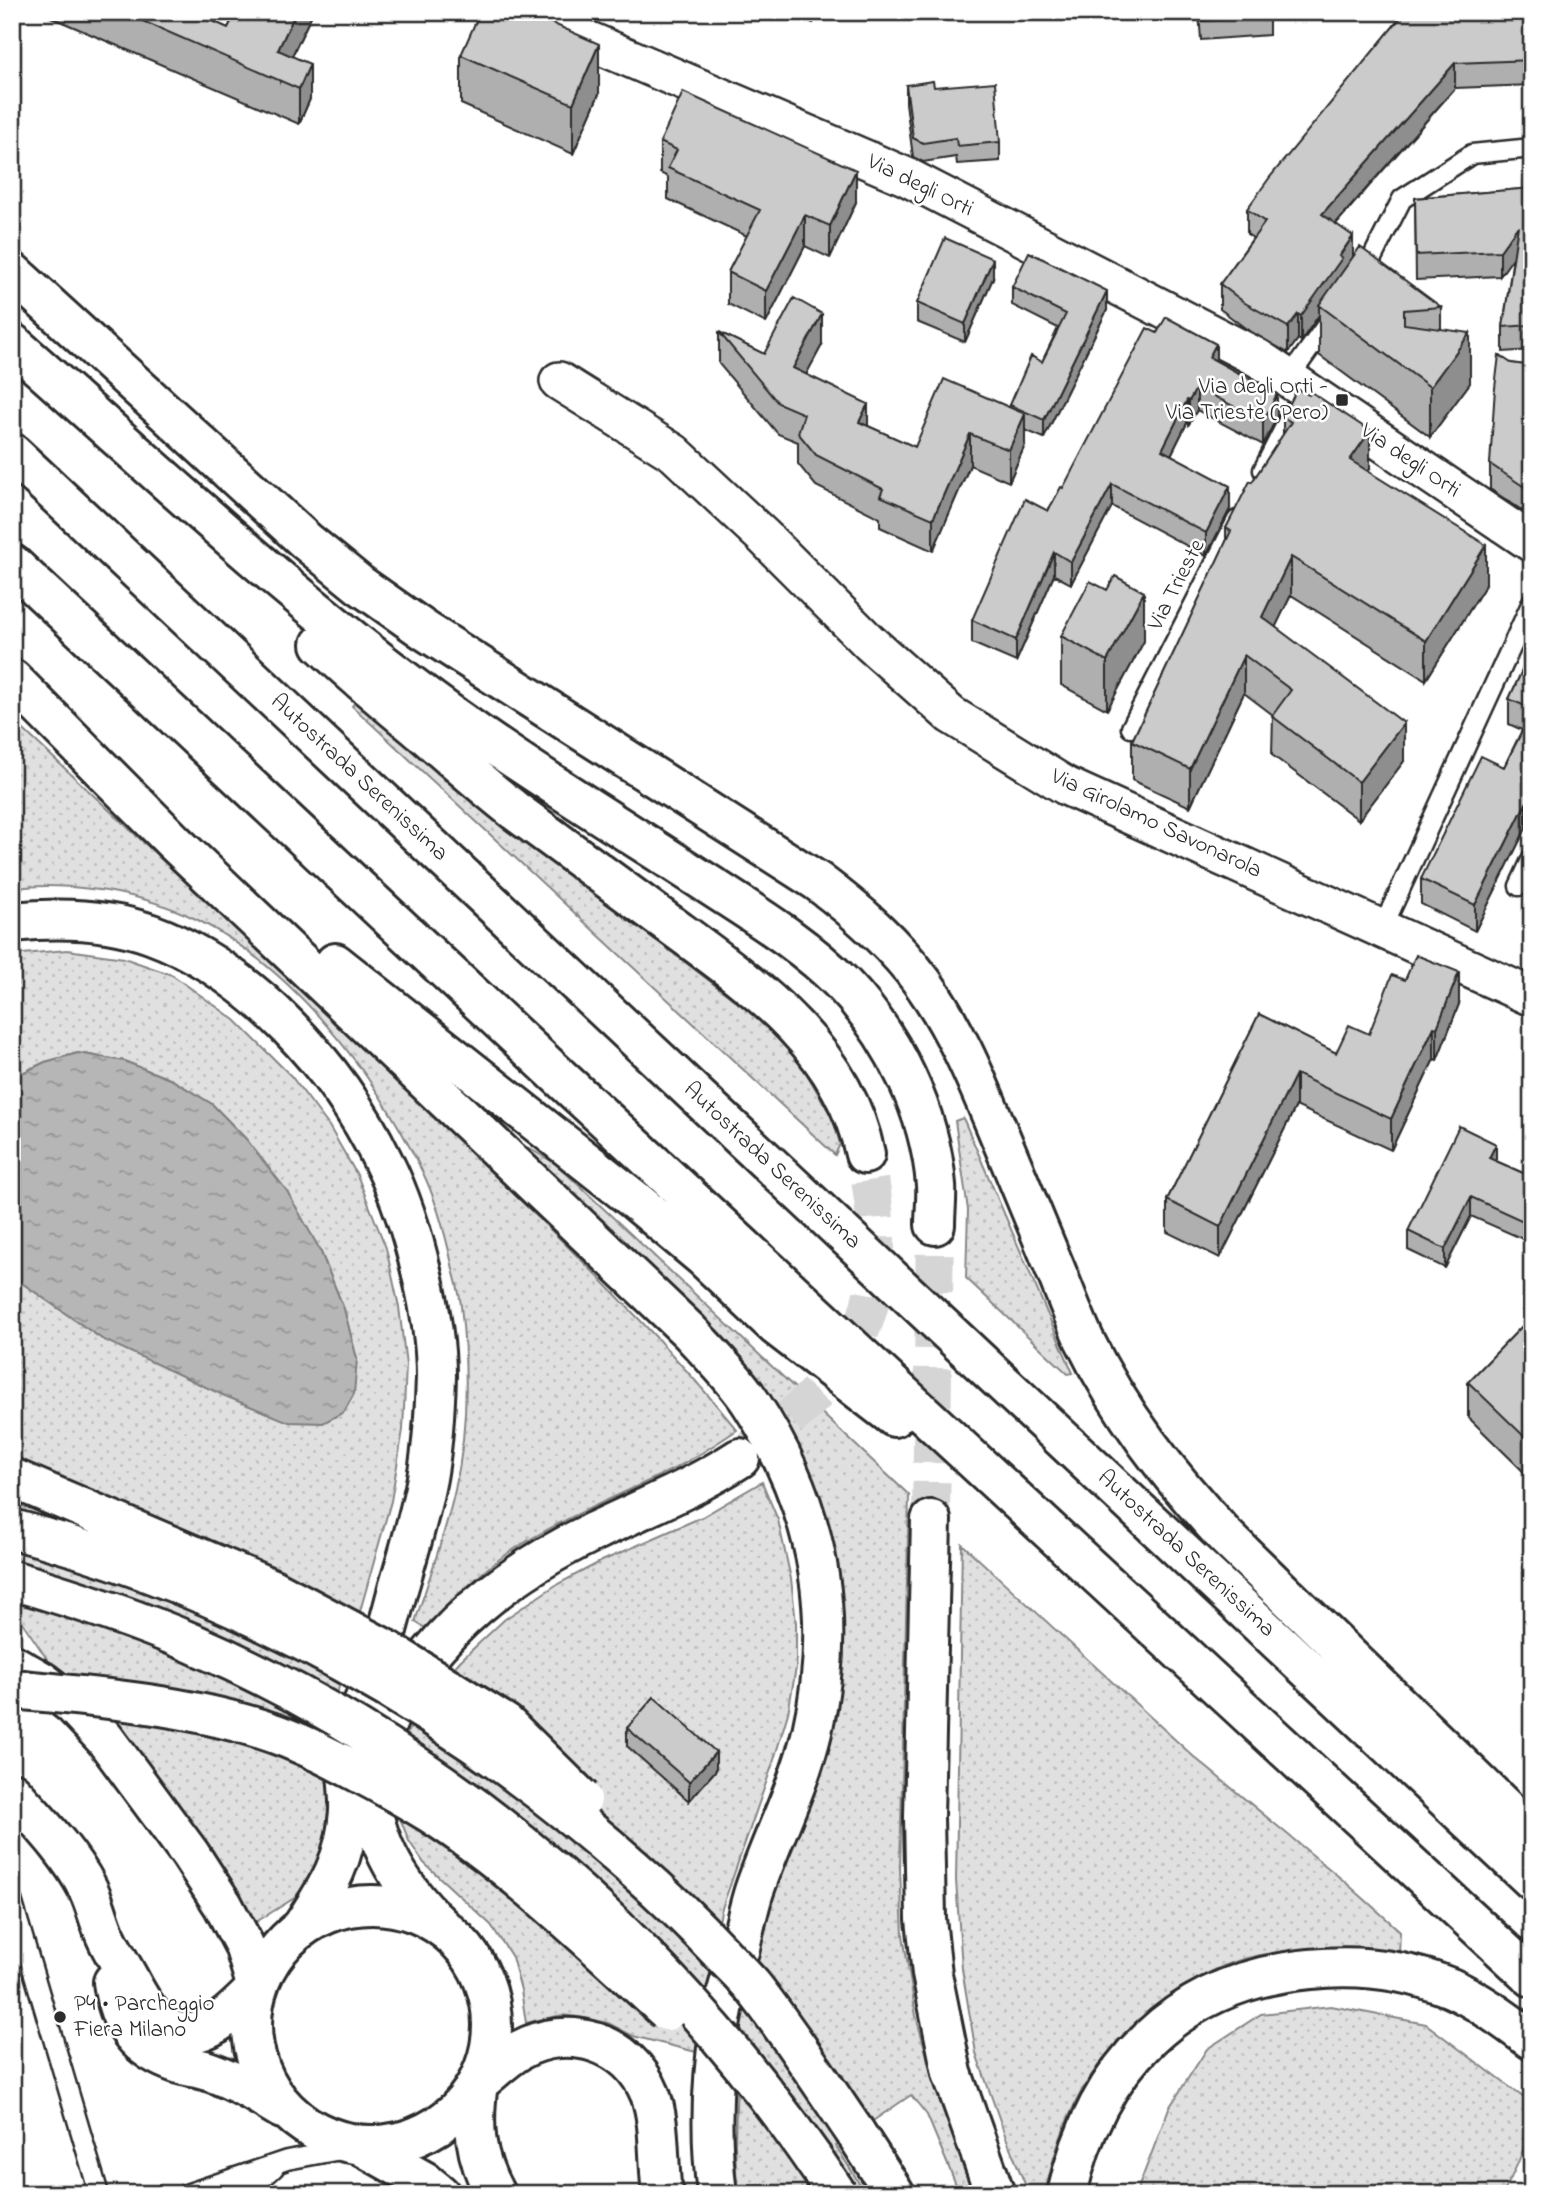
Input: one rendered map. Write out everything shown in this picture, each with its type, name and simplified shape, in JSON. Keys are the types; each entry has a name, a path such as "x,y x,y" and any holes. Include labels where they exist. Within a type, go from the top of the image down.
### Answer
{"main road":[{"path":"12,272 306,541 360,585 424,629 817,881 860,914 893,947 923,983 951,1027 979,1084 1084,1339 1110,1388 1146,1443 1180,1488 1225,1536 1532,1834"},
{"path":"12,345 227,557 355,677 512,808 734,972 777,1007 799,1029 834,1076 858,1124 866,1154"},
{"path":"12,345 276,578 376,659 481,735 792,940 843,984 868,1013 890,1048 907,1079 920,1112 936,1186 935,1225"},
{"name":"Autostrada Serenissima","path":"12,453 1532,1880"},
{"path":"12,564 565,1082 1532,1978"},
{"path":"12,677 189,828 358,982 636,1200 703,1257 776,1325 1102,1580"},
{"path":"12,677 185,853 689,1331 723,1367 750,1402 793,1480 808,1521 823,1613 819,1697 811,1735 754,1892 724,2003 715,2069 713,2126 717,2194"},
{"path":"12,922 48,919 115,924 150,934 193,953 234,979 309,1049 343,1094 382,1159 414,1239 433,1329 436,1374 428,1475 417,1522 376,1667 348,1749 349,1811 343,1852 332,1881 302,1927 275,1956 257,1988 222,2020 197,2032 173,2031 162,2025 144,2006 106,1938 82,1879 52,1837 12,1792"},
{"path":"368,1773 384,1728 404,1690 430,1655 501,1585 559,1549 682,1492 740,1458"},
{"path":"12,1478 273,1589 388,1651 506,1724 590,1807 753,1987 895,2194"},
{"path":"931,1520 923,1829 926,1919 932,1974 952,2073 995,2194"},
{"path":"12,1529 107,1558 178,1584 343,1662 436,1718 569,1813 681,1910"},
{"path":"12,1580 118,1614 261,1675 392,1749 455,1793 545,1862 644,1953 734,2054 783,2115 837,2194"},
{"path":"12,1664 43,1682 73,1705 105,1739 190,1854 223,1905 244,1945 257,1988 252,2014 253,2040 259,2067 272,2093 290,2113"},
{"path":"376,1667 368,1773 371,1804 378,1832 400,1879 418,1903 472,1959 485,1986 491,2011 491,2037 487,2059 478,2083 474,2134 480,2161 495,2194"},
{"path":"12,1689 158,1706 212,1716 266,1730 324,1754 381,1784 430,1813 524,1882 783,2115"},
{"path":"302,1927 340,1910 379,1905 410,1912 442,1927"},
{"path":"106,1938 116,2004 131,2034 143,2046 160,2057 223,2077 290,2113 310,2127 335,2139 362,2146 424,2180 440,2194"},
{"path":"1067,2194 1075,2159 1096,2108 1129,2059 1171,2019 1243,1981 1269,1974 1327,1967 1387,1970 1423,1978 1453,1989 1490,2010 1532,2040"},
{"path":"362,2146 405,2142 426,2133 446,2120 465,2102 478,2083 521,2050 554,2039 591,2039 621,2055 635,2068 650,2095 664,2194"}],"street":[{"name":"Via degli Orti","path":"544,12 564,30 907,177 1258,358 1532,543"},
{"name":"Via Girolamo Savonarola","path":"559,381 674,453 764,537 870,643 951,715 1066,786 1532,997"}],"lane":[{"path":"1355,285 1370,264 1402,199 1472,154 1532,148"},
{"path":"1255,486 1296,384 1340,306"},
{"name":"Via Trieste","path":"1131,728 1242,510"},
{"path":"1382,929 1532,602"},
{"path":"1519,886 1532,858"},
{"path":"12,1900 99,2194"},
{"path":"186,2194 281,2162 362,2146"},
{"path":"246,2194 281,2162"}],"shaded area":[{"path":"356,701 512,829 759,1019 801,1064 833,1119 840,1144 835,1155 352,706"},
{"path":"12,719 331,1018 553,1232 666,1348 737,1430 682,1464 528,1540 477,1578 429,1630 415,1622 455,1490 466,1398 460,1297 440,1218 427,1181 380,1096 328,1027 267,966 233,941 185,914 132,896 62,886 12,889"},
{"path":"67,950 124,958 172,975 235,1020 291,1076 329,1126 357,1175 386,1248 399,1307 406,1365 403,1430 391,1501 339,1686 328,1740 330,1794 325,1837 315,1869 296,1897 256,1922 223,1871 120,1738 49,1662 12,1607 12,1276 102,1339 357,1359 344,1309 320,1250 246,1139 212,1104 172,1080 124,1061 78,1053 45,1062 12,1078 12,955"},
{"path":"963,1118 1073,1373 1068,1374 966,1278 968,1210 955,1121"},
{"path":"514,1140 555,1163 909,1495 900,1869 903,1935 916,2016 938,2096 975,2194 960,2194 927,2115 911,2095 836,2146 866,2194 737,2194 735,2143 738,2039 752,1962 766,1907 832,1732 843,1650 836,1575 824,1512 799,1450 771,1399 724,1339"},
{"path":"762,1482 778,1520 791,1579 796,1623 796,1668 788,1713 773,1763 721,1911 696,2052 633,2036 608,2023 585,2018 562,2015 526,2023 512,1957 491,1925 424,1863 409,1841 398,1813 404,1739 431,1694 460,1661 505,1619 556,1585 602,1561 702,1517"},
{"path":"962,1544 1194,1757 1400,1931 1399,1955 1330,1949 1261,1955 1208,1973 1157,2006 1113,2048 1080,2094 1059,2143 1045,2194 1029,2194 1005,2135 976,2053 962,1969 956,1880"},
{"path":"1331,2006 1426,2024 1532,2104 1527,2139 1503,2194 1136,2194 1169,2108 1207,2049 1261,2014"}],"water":[{"path":"78,1053 124,1061 172,1080 212,1104 246,1139 287,1191 320,1250 344,1309 357,1359 354,1394 344,1412 323,1423 289,1422 225,1396 102,1339 12,1276 12,1078 45,1062"}],"building":[{"path":"122,12 192,12 228,28 236,12 296,12 278,50 310,64 299,89"},
{"path":"480,12 527,12 599,44 573,104 461,55"},
{"path":"1200,12 1269,12 1269,17 1201,21"},
{"path":"1405,12 1532,12 1532,60 1455,63 1322,214 1353,236 1339,256 1342,258 1301,316 1298,314 1288,327 1245,303 1220,284 1265,222 1247,209"},
{"path":"933,81 934,87 995,82 1000,142 957,146 956,138 923,143 913,138 906,85"},
{"path":"683,92 856,170 830,226 805,215 766,291 728,272 760,210 668,168 677,150 660,142"},
{"path":"1532,188 1532,325 1503,327 1518,226 1500,251 1416,255 1415,198"},
{"path":"945,238 993,259 965,324 917,303"},
{"path":"1360,247 1441,307 1404,310 1404,324 1470,333 1430,387 1319,305"},
{"path":"1029,252 1107,291 1044,420 1010,405 1031,356 1042,362 1066,314 1012,287"},
{"path":"794,298 822,314 793,368 868,404 859,422 915,447 944,379 1025,414 1009,450 970,434 933,519 880,496 883,489 816,455 798,433 804,414 778,403 719,332 764,354"},
{"path":"1166,317 1216,344 1209,357 1277,394 1263,422 1197,387 1189,401 1187,400 1162,450 1230,486 1206,533 1112,484 1071,562 1054,552 1016,640 972,620 1025,499 1048,511 1061,487 1063,488 1147,328 1157,333"},
{"path":"1499,355 1511,363 1532,366 1532,492 1490,464"},
{"path":"1297,389 1309,395 1311,392 1370,431 1350,460 1486,545 1426,641 1291,557 1262,617 1404,723 1359,782 1272,716 1291,690 1244,655 1190,769 1132,741 1231,531 1226,528 1250,481 1252,482 1291,422 1283,417"},
{"path":"1115,576 1144,592 1107,661 1061,636 1090,581 1107,590"},
{"path":"1532,649 1532,709 1509,699"},
{"path":"1532,712 1532,806 1526,803 1475,905 1421,879 1481,756 1504,767"},
{"path":"1416,955 1459,972 1437,1028 1434,1027 1391,1119 1296,1074 1220,1227 1167,1200 1259,1014 1336,1053 1349,1025 1369,1034 1392,975 1405,980"},
{"path":"1459,1126 1496,1144 1489,1158 1532,1177 1532,1225 1471,1197 1445,1249 1408,1231"},
{"path":"1532,1316 1532,1444 1468,1382"},
{"path":"654,1697 716,1752 689,1782 627,1728"}],"tunnel":[{"path":"745,1454 817,1393 847,1355 867,1314 875,1276 876,1234 865,1154"},
{"path":"931,1520 935,1225"}],"place":[{"name":"Via degli Orti - Via Trieste (Pero)","path":"1342,400"},
{"name":"P4 • Parcheggio Fiera Milano","path":"60,2017"}]}
